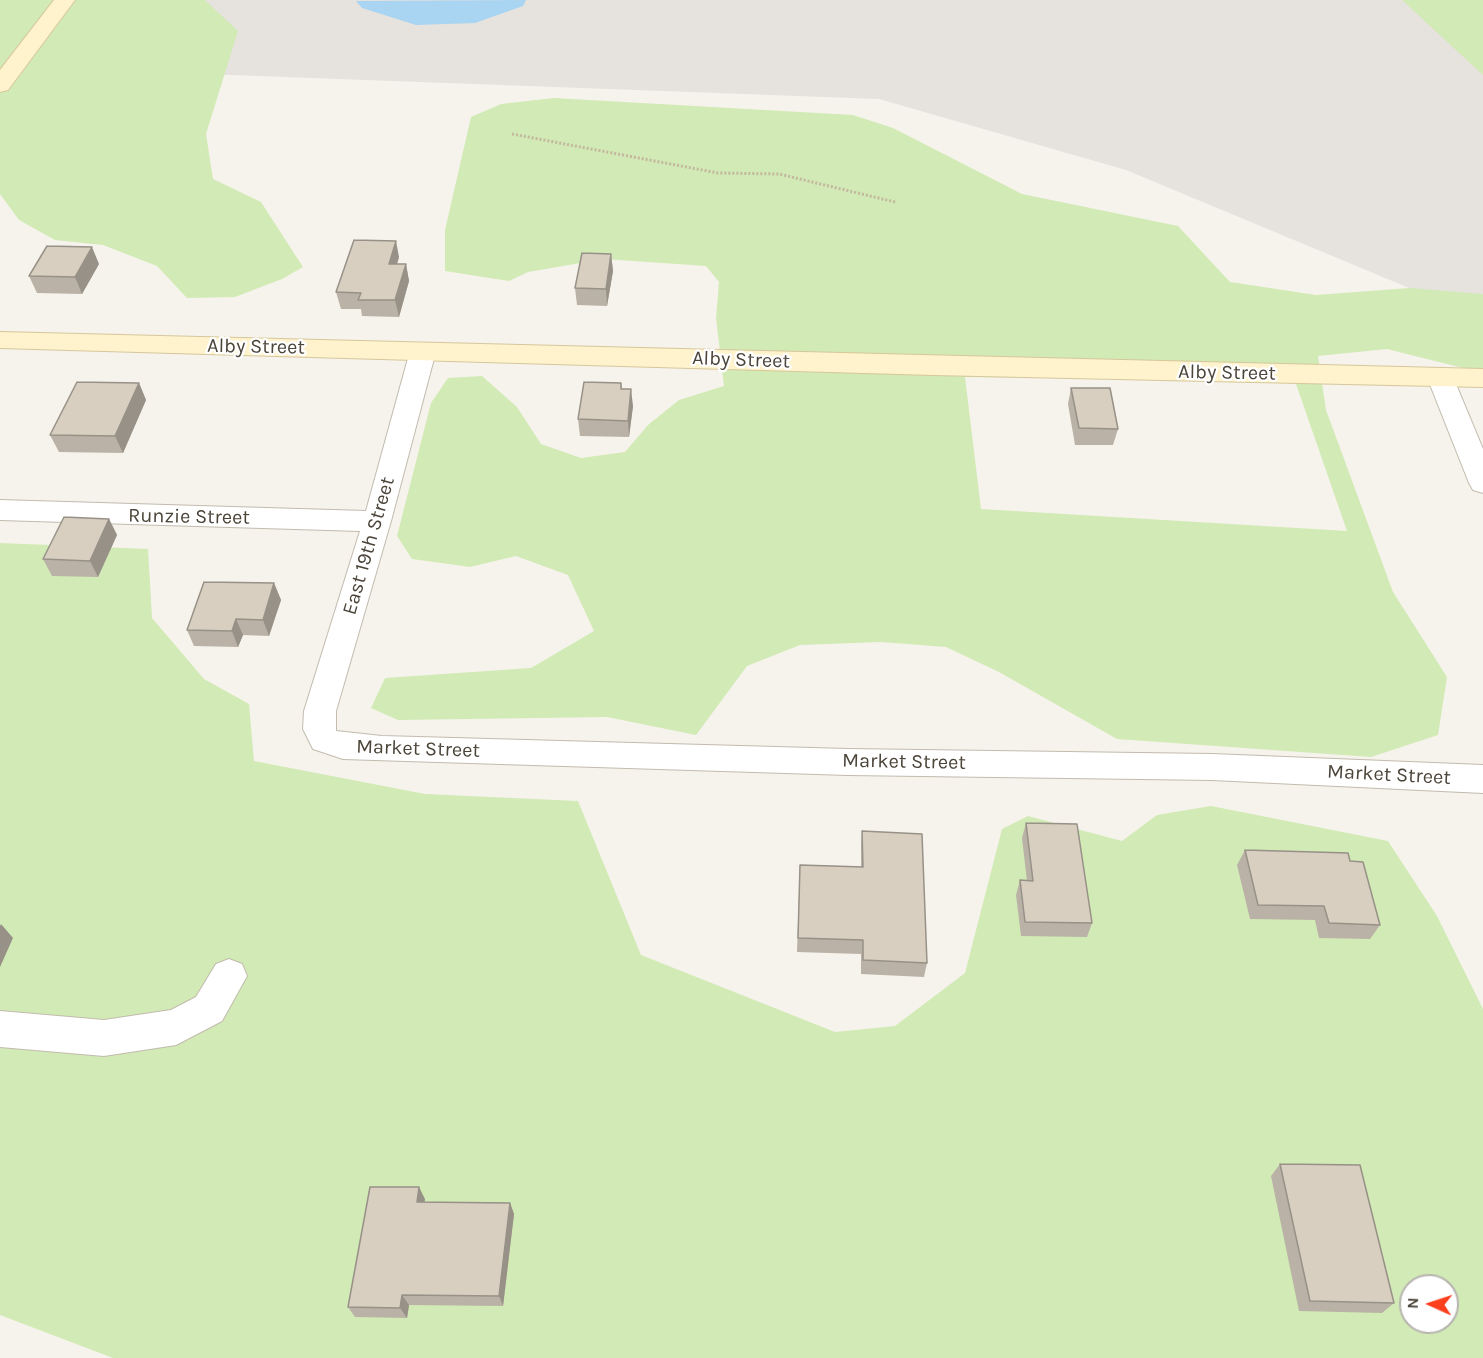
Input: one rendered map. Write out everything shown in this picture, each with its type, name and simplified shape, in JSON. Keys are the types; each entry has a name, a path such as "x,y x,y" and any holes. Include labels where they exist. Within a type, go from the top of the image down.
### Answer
{"street":[{"path":"0,85 65,0"},
{"name":"Alby Street","path":"0,340 921,366 1483,378"},
{"name":"East 19th Street","path":"325,740 319,729 320,711 377,521 423,351"},
{"path":"1440,377 1483,483"},
{"name":"Runzie Street","path":"0,510 377,521"},
{"name":"Market Street","path":"325,740 343,746 382,749 848,762 1212,767 1483,779"},
{"path":"0,1029 104,1038 176,1027 209,1009 229,976"}],"path":[{"path":"512,134 718,173 779,174 894,202"}],"shaded area":[{"path":"117,0 1453,0 1483,27 1483,315 1474,315 1126,170 879,99 69,69"}],"green space":[{"path":"0,0 205,0 238,31 206,134 213,179 261,202 303,267 282,279 235,297 187,298 157,266 103,245 55,240 19,220 0,194"},
{"path":"1402,0 1483,0 1483,75"},
{"path":"554,98 853,115 893,128 1022,194 1178,226 1230,282 1316,295 1410,288 1483,294 1483,373 1387,349 1318,356 1326,410 1393,592 1447,677 1438,735 1371,757 1117,739 999,672 946,647 881,642 800,645 747,666 696,735 607,717 398,720 371,708 385,678 531,668 594,631 568,575 516,556 470,567 412,559 397,536 431,403 448,378 482,376 517,407 541,444 581,458 625,452 648,425 679,400 724,386 716,318 719,282 706,266 604,259 528,272 509,281 445,271 445,230 471,117 501,104","holes":["965,377 1295,381 1347,531 981,509"]},
{"path":"0,543 148,549 152,618 204,679 249,704 254,761 425,794 578,801 641,955 835,1032 895,1026 965,973 1002,829 1028,816 1122,841 1157,815 1211,806 1388,841 1437,916 1483,1009 1483,1358 113,1358 0,1315"}],"water":[{"path":"526,0 523,6 475,23 416,25 362,8 356,1"}],"building":[{"path":"354,240 396,241 389,264 406,264 395,300 358,300 361,293 336,292"},
{"path":"47,246 92,247 75,277 29,276"},
{"path":"582,253 611,254 606,289 575,288"},
{"path":"77,382 139,383 115,436 50,435"},
{"path":"584,382 621,383 621,389 631,389 628,421 578,419"},
{"path":"1071,388 1110,388 1118,429 1079,428"},
{"path":"64,517 109,519 90,561 43,559"},
{"path":"204,582 274,583 263,620 236,619 232,631 187,630"},
{"path":"1026,823 1077,824 1092,923 1025,922 1020,880 1033,881"},
{"path":"862,831 922,834 927,963 863,960 863,940 798,938 800,865 863,867"},
{"path":"1245,850 1348,853 1350,861 1363,862 1380,925 1329,923 1324,906 1258,905"},
{"path":"1280,1164 1360,1165 1394,1303 1310,1301"},
{"path":"370,1187 419,1187 417,1202 510,1203 499,1296 402,1295 400,1308 348,1307"}]}
